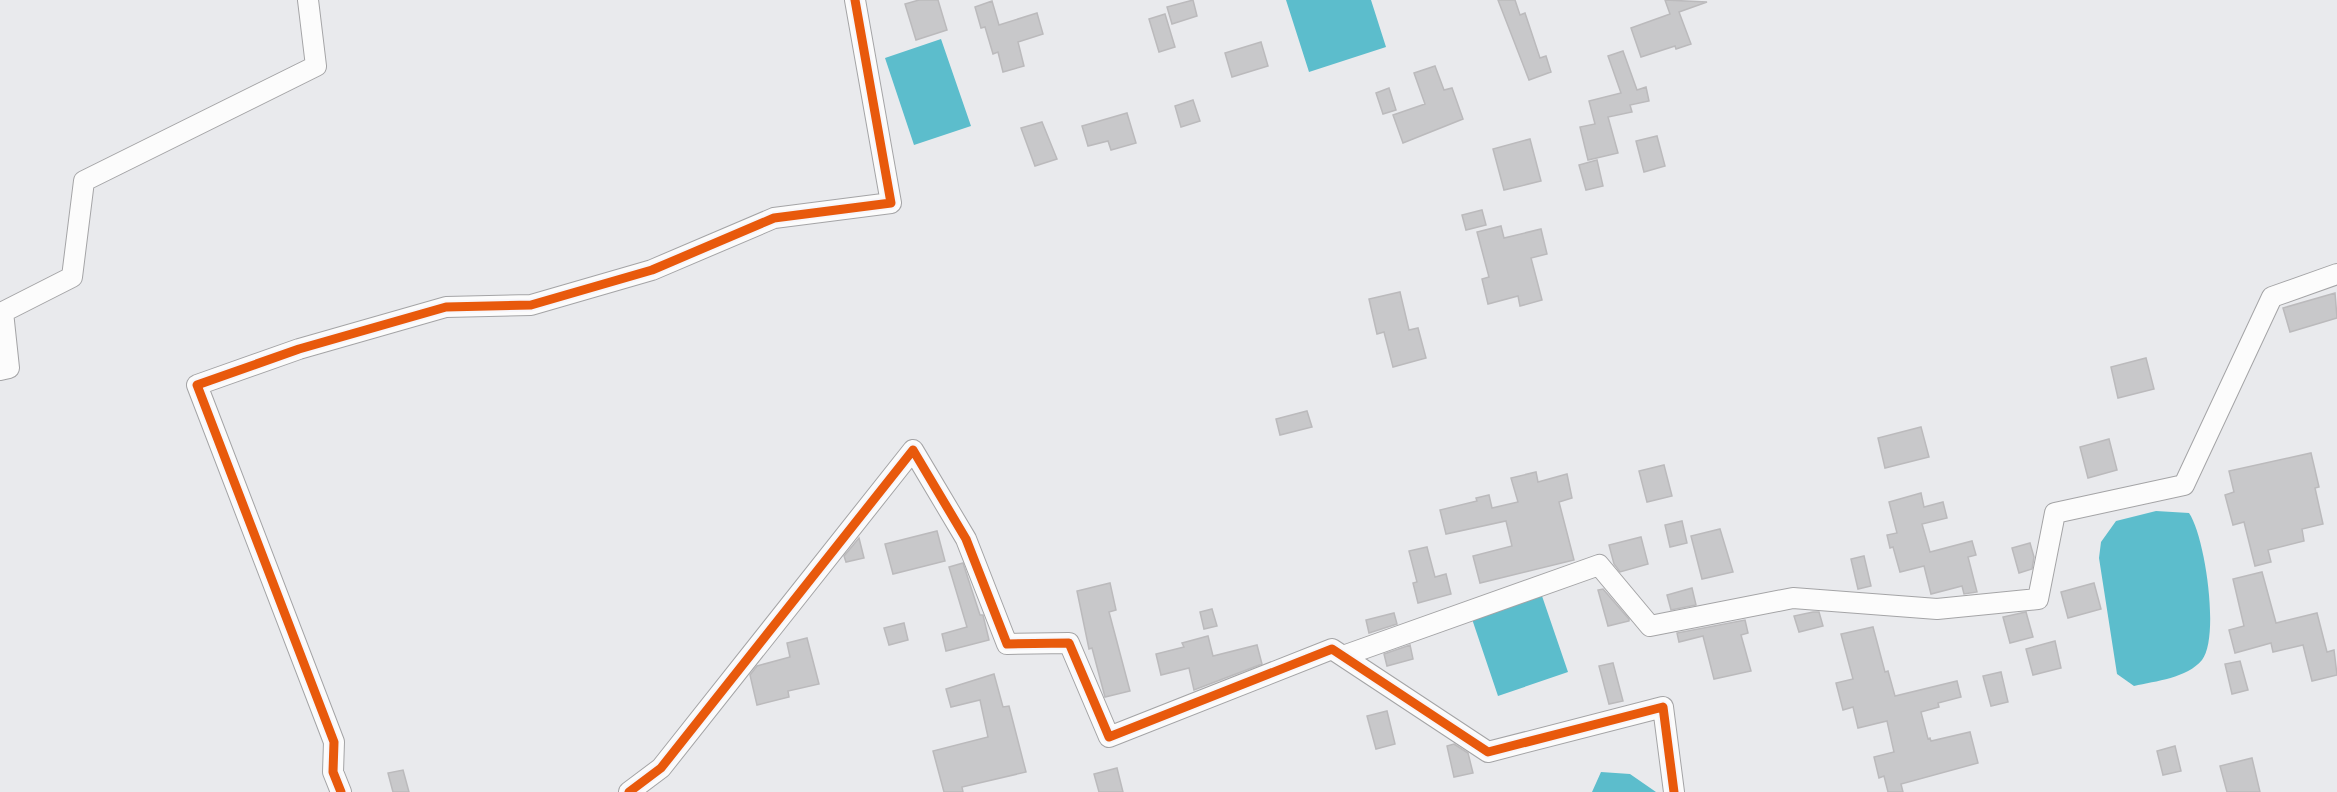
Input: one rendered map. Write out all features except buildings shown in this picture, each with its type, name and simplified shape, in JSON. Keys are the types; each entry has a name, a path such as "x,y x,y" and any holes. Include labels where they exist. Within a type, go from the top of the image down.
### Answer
{"street":[{"path":"0,370 9,368 3,312 72,277 84,181 316,66 308,0"},
{"path":"341,792 333,772 334,742 197,385 299,349 446,307 531,306 652,270 774,218 891,203 855,0"},
{"path":"1343,656 1599,565 1650,626 1793,598 1937,609 2038,598 2055,513 2184,485 2272,297 2337,274"},
{"path":"628,792 661,768 913,450 966,539 1007,644 1069,644 1109,737 1332,649 1488,752 1663,707 1674,792"}],"water":[{"path":"1286,0 1371,0 1386,47 1309,72"},
{"path":"941,39 971,126 914,145 885,58"},
{"path":"2156,511 2189,513 2195,525 2205,564 2210,631 2207,648 2202,660 2196,666 2171,678 2134,686 2117,674 2099,558 2101,542 2116,521"},
{"path":"1542,596 1568,672 1498,696 1472,619"},
{"path":"1601,772 1630,774 1656,792 1592,792"}],"cycle path":[{"path":"341,792 333,772 334,742 197,385 299,349 446,307 531,305 652,270 774,218 891,203 855,0"},
{"path":"629,792 661,768 913,450 966,539 1007,644 1069,643 1109,737 1332,649 1488,752 1663,707 1674,792"}]}
